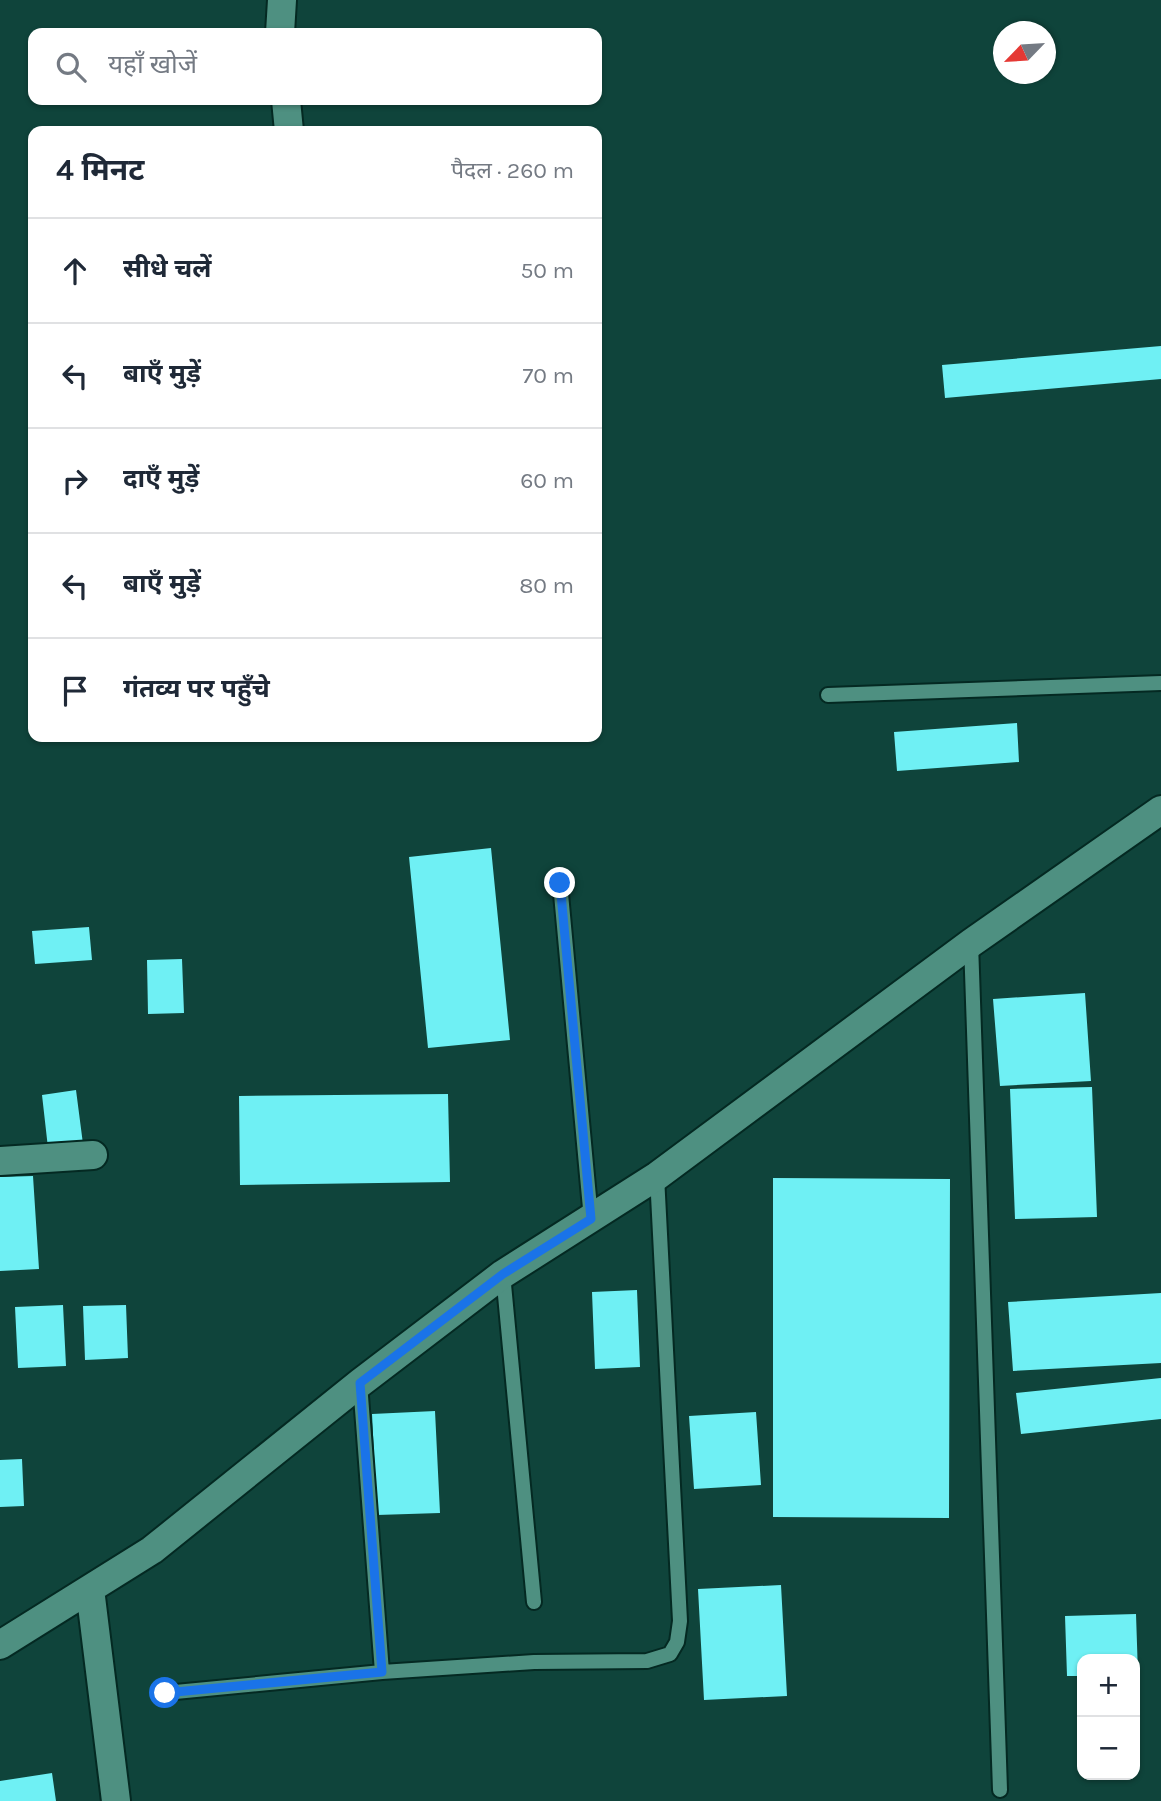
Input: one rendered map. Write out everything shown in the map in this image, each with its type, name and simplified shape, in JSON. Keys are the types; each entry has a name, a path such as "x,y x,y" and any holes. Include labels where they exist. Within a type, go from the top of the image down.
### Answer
{"street":[{"path":"280,28 282,0"},
{"path":"286,105 289,126"},
{"path":"0,1645 152,1550 360,1383 503,1274 657,1176 971,943 1161,810"},
{"path":"0,1161 93,1156"},
{"path":"90,1589 116,1801"}],"lane":[{"path":"828,695 1161,684"},
{"path":"560,883 591,1219"},
{"path":"971,943 1000,1790"},
{"path":"165,1693 382,1672 534,1662 647,1661 670,1654 677,1642 680,1621 657,1176"},
{"path":"503,1274 534,1602"},
{"path":"360,1383 382,1672"}],"building":[{"path":"1161,346 1161,379 945,398 942,365"},
{"path":"1017,723 1019,762 897,771 894,732"},
{"path":"491,848 510,1040 428,1048 409,857"},
{"path":"89,927 92,960 35,964 32,931"},
{"path":"182,959 184,1013 148,1014 147,960"},
{"path":"1085,993 1091,1081 1000,1086 993,999"},
{"path":"1092,1087 1097,1217 1015,1219 1010,1089"},
{"path":"76,1090 83,1144 48,1148 42,1095"},
{"path":"448,1094 450,1182 240,1185 239,1096"},
{"path":"33,1176 39,1269 0,1271 0,1177"},
{"path":"773,1178 950,1179 949,1518 773,1517"},
{"path":"637,1290 640,1367 595,1369 592,1292"},
{"path":"1161,1293 1161,1363 1013,1371 1008,1302"},
{"path":"63,1305 66,1366 18,1368 15,1307"},
{"path":"126,1305 128,1358 85,1360 83,1306"},
{"path":"1161,1378 1161,1419 1021,1434 1016,1393"},
{"path":"435,1411 440,1513 377,1515 372,1414"},
{"path":"756,1412 761,1485 694,1489 689,1416"},
{"path":"22,1459 24,1506 0,1507 0,1460"},
{"path":"781,1585 787,1696 704,1700 698,1589"},
{"path":"1136,1614 1137,1654 1077,1654 1077,1676 1067,1676 1065,1616"},
{"path":"52,1773 56,1801 0,1801 0,1781"}],"route":[{"path":"165,1693 382,1672 360,1383 503,1274 591,1219 560,883"}]}
